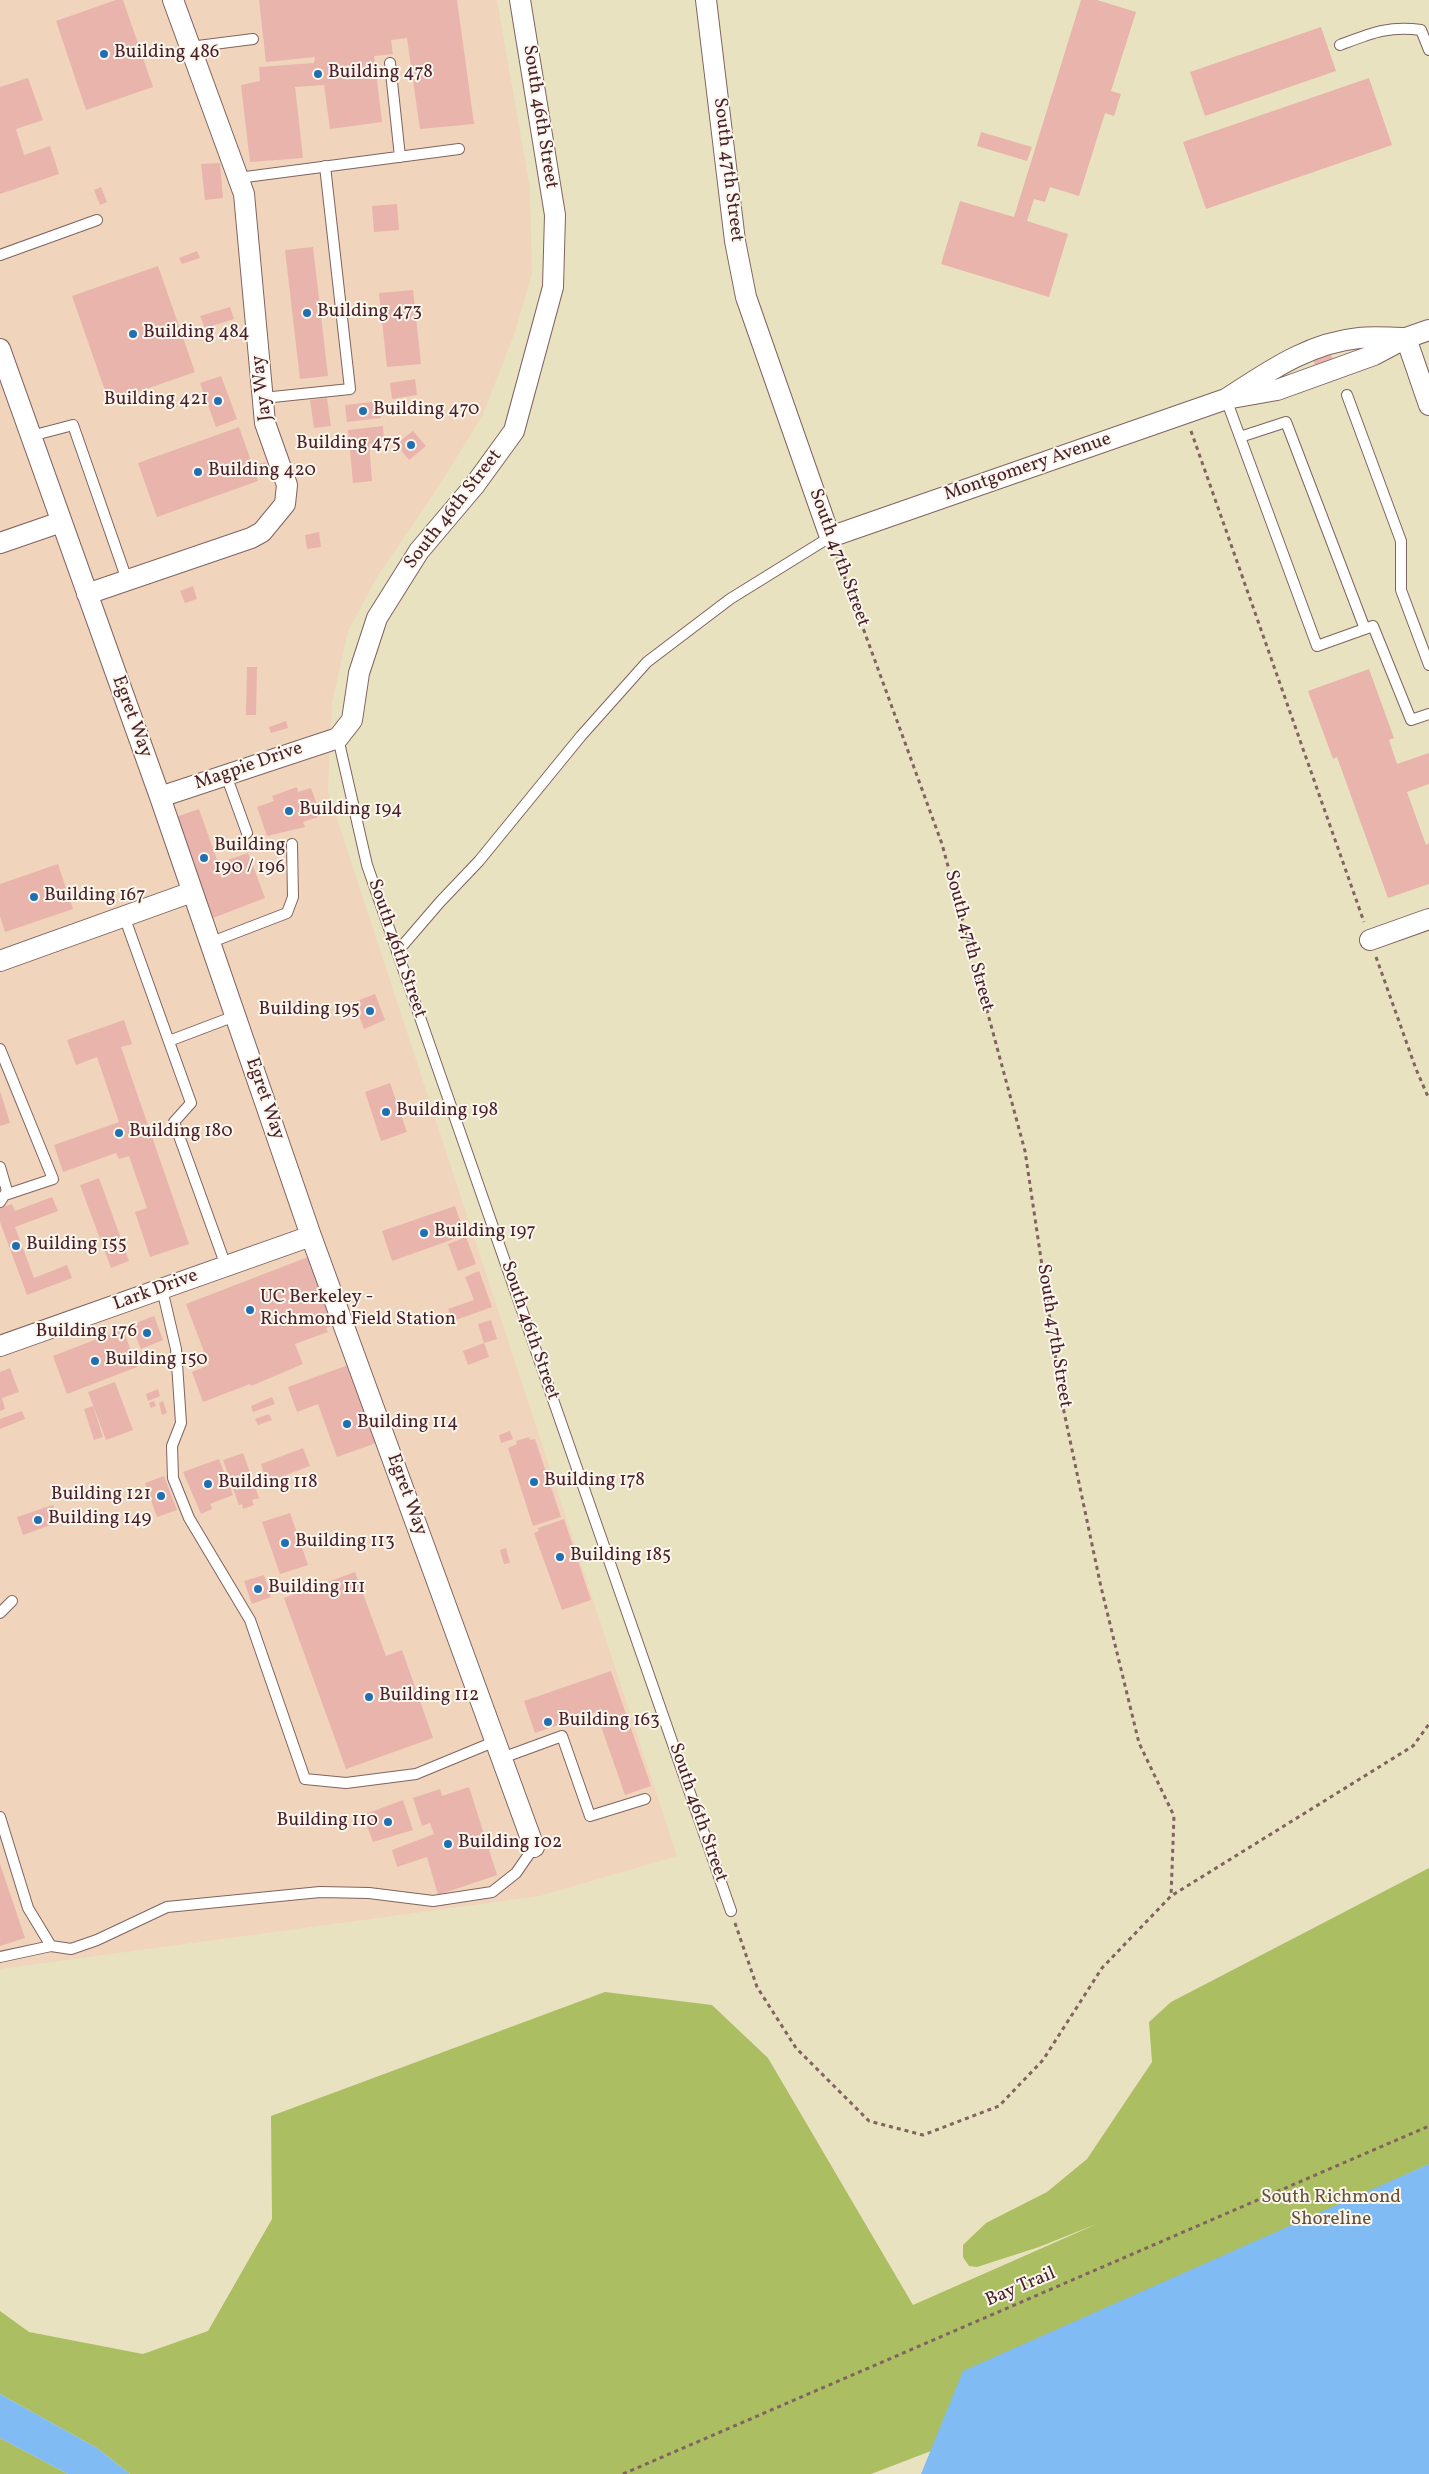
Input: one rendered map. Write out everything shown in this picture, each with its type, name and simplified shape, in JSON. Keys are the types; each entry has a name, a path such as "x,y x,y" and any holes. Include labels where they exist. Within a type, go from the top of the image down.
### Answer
{"street":[{"name":"Jay Way","path":"87,594 251,538 262,532 276,518 285,504 287,485 265,423 244,194 173,0"},
{"name":"South 46th Street","path":"338,738 352,720 359,672 377,618 419,551 474,486 514,431 553,287 555,215 520,0"},
{"name":"South 47th Street","path":"706,0 735,241 746,297 830,537"},
{"name":"Montgomery Avenue","path":"830,537 1226,399 1282,363 1332,342 1360,338 1406,338 1429,330"},
{"path":"1406,338 1429,405"},
{"name":"Egret Way","path":"2,361 31,436 160,797 311,1236 534,1847"},
{"path":"0,543 61,522"},
{"name":"Magpie Drive","path":"160,797 338,738"},
{"path":"0,961 192,892"},
{"path":"1370,940 1429,919"},
{"name":"Lark Drive","path":"0,1346 311,1236"}],"lane":[{"path":"1340,45 1367,34 1399,27 1421,30 1429,50"},
{"path":"190,47 254,39"},
{"path":"390,63 400,156"},
{"path":"238,178 459,149"},
{"path":"262,398 350,389 325,166"},
{"path":"0,255 98,220"},
{"path":"1348,395 1402,541 1401,590 1429,666"},
{"path":"1226,399 1317,646 1373,626 1411,720 1429,714"},
{"path":"1240,437 1286,422 1365,629"},
{"path":"31,436 72,424 127,580"},
{"path":"397,952 440,902 480,861 582,736 647,662 730,599 830,537"},
{"name":"South 46th Street","path":"338,738 367,865 731,1911"},
{"path":"226,775 247,832"},
{"path":"209,943 286,913 293,897 292,844"},
{"path":"124,916 192,1103 174,1122 226,1266"},
{"path":"169,1042 235,1016"},
{"path":"0,1050 53,1179 2,1199"},
{"path":"0,1167 7,1191 2,1199"},
{"path":"162,1289 176,1349 182,1423 172,1446 173,1478 189,1518 250,1620 305,1780 346,1783 416,1774 499,1750 562,1736 590,1816 645,1800"},
{"path":"0,1613 12,1602"},
{"path":"0,1817 28,1908 51,1946"},
{"path":"0,1957 51,1946 71,1949 97,1940 167,1907 320,1892 369,1894 433,1901 492,1892 516,1872 534,1847"}],"path":[{"path":"1185,413 1370,940 1416,1069 1429,1099"},
{"name":"South 47th Street","path":"830,537 942,844 1025,1152 1064,1407 1101,1587 1139,1743 1174,1816 1171,1896"},
{"path":"731,1911 757,1987 796,2048 869,2121 923,2135 999,2106 1042,2060 1102,1968 1171,1896 1413,1746 1429,1724"},
{"name":"Bay Trail","path":"623,2474 1429,2126"}],"shaded area":[{"name":"UC Berkeley - Richmond Field Station","path":"0,0 497,0 530,188 532,274 514,335 482,417 431,498 379,574 348,631 332,704 328,791 677,1856 540,1896 0,1969"}],"green space":[{"name":"South Richmond Shoreline","path":"1429,1868 1429,2164 1405,2175 931,2451 871,2474 130,2474 97,2448 0,2394 0,2311 29,2332 143,2354 208,2331 272,2219 271,2116 605,1992 712,2005 768,2058 913,2305 1099,2223 1039,2247 977,2267 969,2266 963,2257 963,2245 986,2223 1047,2192 1087,2159 1152,2062 1149,2022 1171,2002"},
{"path":"0,2438 68,2474 0,2474"}],"water":[{"path":"1429,2164 1429,2474 921,2474 963,2371"},
{"path":"0,2394 97,2448 130,2474 68,2474 0,2438"}],"building":[{"name":"Building 486","path":"116,0 123,0 153,87 86,110 56,21"},
{"name":"Building 478","path":"259,0 457,0 474,124 420,129 407,38 391,40 393,54 374,56 382,122 330,129 324,85 295,87 303,158 250,162 241,85 260,81 259,67 314,63 315,57 266,62"},
{"path":"1081,0 1097,0 1136,12 1111,91 1121,94 1114,116 1105,113 1079,196 1050,187 1045,202 1034,199 1027,221 1068,234 1049,297 941,264 960,201 1014,217"},
{"path":"1321,27 1336,71 1205,116 1190,72"},
{"path":"28,78 43,120 16,129 24,155 50,146 59,174 0,194 0,87"},
{"path":"1369,78 1392,145 1206,209 1183,142"},
{"path":"981,132 1032,147 1027,161 977,146"},
{"path":"220,163 223,198 205,200 201,164"},
{"path":"101,187 107,202 100,205 94,190"},
{"path":"397,204 399,230 374,232 372,206"},
{"name":"Building 473","path":"313,247 328,376 300,379 285,250"},
{"path":"197,251 200,258 182,264 179,258"},
{"name":"Building 484","path":"158,266 195,372 109,402 72,296"},
{"path":"413,290 421,364 387,367 379,293"},
{"path":"230,307 234,319 205,328 200,316"},
{"path":"1329,350 1334,362 1316,369 1312,356"},
{"name":"Building 421","path":"221,376 237,419 216,427 200,383"},
{"path":"415,379 417,395 392,399 390,383"},
{"path":"327,398 331,426 314,428 310,400"},
{"name":"Building 470","path":"380,401 381,418 347,422 345,405"},
{"path":"383,426 384,442 369,444 372,481 353,483 348,430"},
{"name":"Building 420","path":"239,427 258,481 157,517 138,463"},
{"name":"Building 475","path":"413,431 426,446 409,460 396,444"},
{"path":"265,462 269,473 262,476 258,464"},
{"path":"319,532 321,547 307,549 305,535"},
{"path":"193,586 197,599 185,603 180,591"},
{"path":"247,667 257,667 256,715 246,715"},
{"path":"1369,669 1394,738 1389,740 1397,764 1429,753 1429,784 1407,792 1426,845 1429,843 1429,884 1388,898 1337,757 1333,759 1308,691"},
{"path":"286,721 288,728 271,733 269,727"},
{"name":"Building 194","path":"297,787 298,792 311,788 321,816 303,822 305,827 267,836 257,807 274,801 272,796"},
{"name":"Building 190 / 196","path":"199,809 218,863 248,853 265,898 213,918 176,817"},
{"name":"Building 167","path":"58,864 73,909 5,932 0,916 0,884"},
{"name":"Building 195","path":"375,994 385,1020 364,1029 354,1002"},
{"name":"Building 180","path":"124,1020 132,1044 121,1047 189,1244 150,1257 135,1212 147,1208 129,1156 119,1159 116,1153 63,1172 54,1145 119,1122 97,1057 76,1065 67,1040"},
{"name":"Building 198","path":"390,1083 407,1132 381,1141 365,1092"},
{"path":"0,1091 10,1123 0,1126"},
{"path":"99,1178 129,1261 111,1268 80,1185"},
{"name":"Building 155","path":"52,1197 58,1211 15,1227 34,1278 67,1265 72,1278 27,1295 0,1222 0,1208 12,1204 15,1211"},
{"name":"Building 197","path":"455,1206 465,1235 392,1261 382,1231"},
{"path":"466,1237 476,1264 458,1271 448,1244"},
{"path":"308,1257 334,1325 326,1328 328,1332 295,1344 303,1364 251,1386 250,1384 203,1402 192,1372 209,1365 186,1304"},
{"path":"479,1271 492,1307 453,1321 448,1309 474,1300 465,1277"},
{"name":"Building 176","path":"154,1316 163,1340 141,1349 131,1325"},
{"path":"491,1320 497,1339 484,1343 478,1324"},
{"name":"Building 150","path":"123,1329 137,1367 67,1394 53,1356"},
{"path":"484,1343 489,1357 468,1365 463,1351"},
{"name":"Building 114","path":"348,1365 376,1443 337,1457 318,1404 297,1412 288,1387"},
{"path":"10,1368 19,1392 2,1398 5,1409 0,1411 0,1372"},
{"path":"115,1382 133,1430 106,1440 88,1392"},
{"path":"158,1389 160,1396 148,1401 146,1394"},
{"path":"272,1397 275,1404 253,1412 251,1406"},
{"path":"154,1401 156,1406 151,1408 149,1403"},
{"path":"163,1401 167,1413 162,1415 159,1403"},
{"path":"93,1406 103,1437 94,1440 84,1409"},
{"path":"22,1411 25,1419 0,1429 0,1419"},
{"path":"269,1414 272,1420 258,1425 255,1419"},
{"path":"510,1431 513,1439 501,1443 499,1435"},
{"name":"Building 178","path":"529,1437 530,1440 535,1439 561,1517 533,1526 508,1448 517,1444 516,1441"},
{"path":"303,1448 310,1466 267,1482 261,1464"},
{"path":"243,1453 259,1498 252,1500 254,1505 243,1509 242,1504 239,1505 223,1460"},
{"name":"Building 118","path":"219,1459 233,1495 210,1504 212,1509 201,1514 183,1472"},
{"name":"Building 121","path":"164,1476 177,1510 157,1517 145,1483"},
{"name":"Building 149","path":"53,1505 59,1522 23,1535 17,1517"},
{"name":"Building 113","path":"290,1513 308,1565 280,1574 262,1522"},
{"name":"Building 185","path":"564,1519 591,1600 562,1610 534,1533 539,1531 538,1528"},
{"path":"506,1548 510,1563 504,1564 500,1550"},
{"name":"Building 112","path":"355,1572 386,1656 402,1650 433,1738 346,1769 284,1598"},
{"name":"Building 111","path":"264,1575 271,1597 252,1604 244,1581"},
{"name":"Building 163","path":"611,1671 651,1786 625,1795 596,1712 535,1733 524,1701"},
{"name":"Building 102","path":"469,1787 497,1875 438,1895 427,1857 397,1867 392,1850 434,1834 430,1823 422,1826 413,1798 440,1789 442,1796"},
{"name":"Building 110","path":"403,1800 413,1830 373,1842 363,1815"},
{"path":"0,1864 25,1938 0,1946"}],"place":[{"name":"Building 486","path":"104,54"},
{"name":"Building 478","path":"318,74"},
{"name":"Building 473","path":"307,313"},
{"name":"Building 484","path":"133,334"},
{"name":"Building 421","path":"218,401"},
{"name":"Building 470","path":"363,411"},
{"name":"Building 475","path":"411,445"},
{"name":"Building 420","path":"198,472"},
{"name":"Building 194","path":"289,811"},
{"name":"Building 190 / 196","path":"204,858"},
{"name":"Building 167","path":"34,897"},
{"name":"Building 195","path":"370,1011"},
{"name":"Building 198","path":"386,1112"},
{"name":"Building 180","path":"119,1133"},
{"name":"Building 197","path":"424,1233"},
{"name":"Building 155","path":"16,1246"},
{"name":"UC Berkeley - Richmond Field Station","path":"250,1310"},
{"name":"Building 176","path":"147,1333"},
{"name":"Building 150","path":"95,1361"},
{"name":"Building 114","path":"347,1424"},
{"name":"Building 178","path":"534,1482"},
{"name":"Building 118","path":"208,1484"},
{"name":"Building 121","path":"161,1496"},
{"name":"Building 149","path":"38,1520"},
{"name":"Building 113","path":"285,1543"},
{"name":"Building 185","path":"560,1557"},
{"name":"Building 111","path":"258,1589"},
{"name":"Building 112","path":"369,1697"},
{"name":"Building 163","path":"548,1722"},
{"name":"Building 110","path":"388,1822"},
{"name":"Building 102","path":"448,1844"}]}
